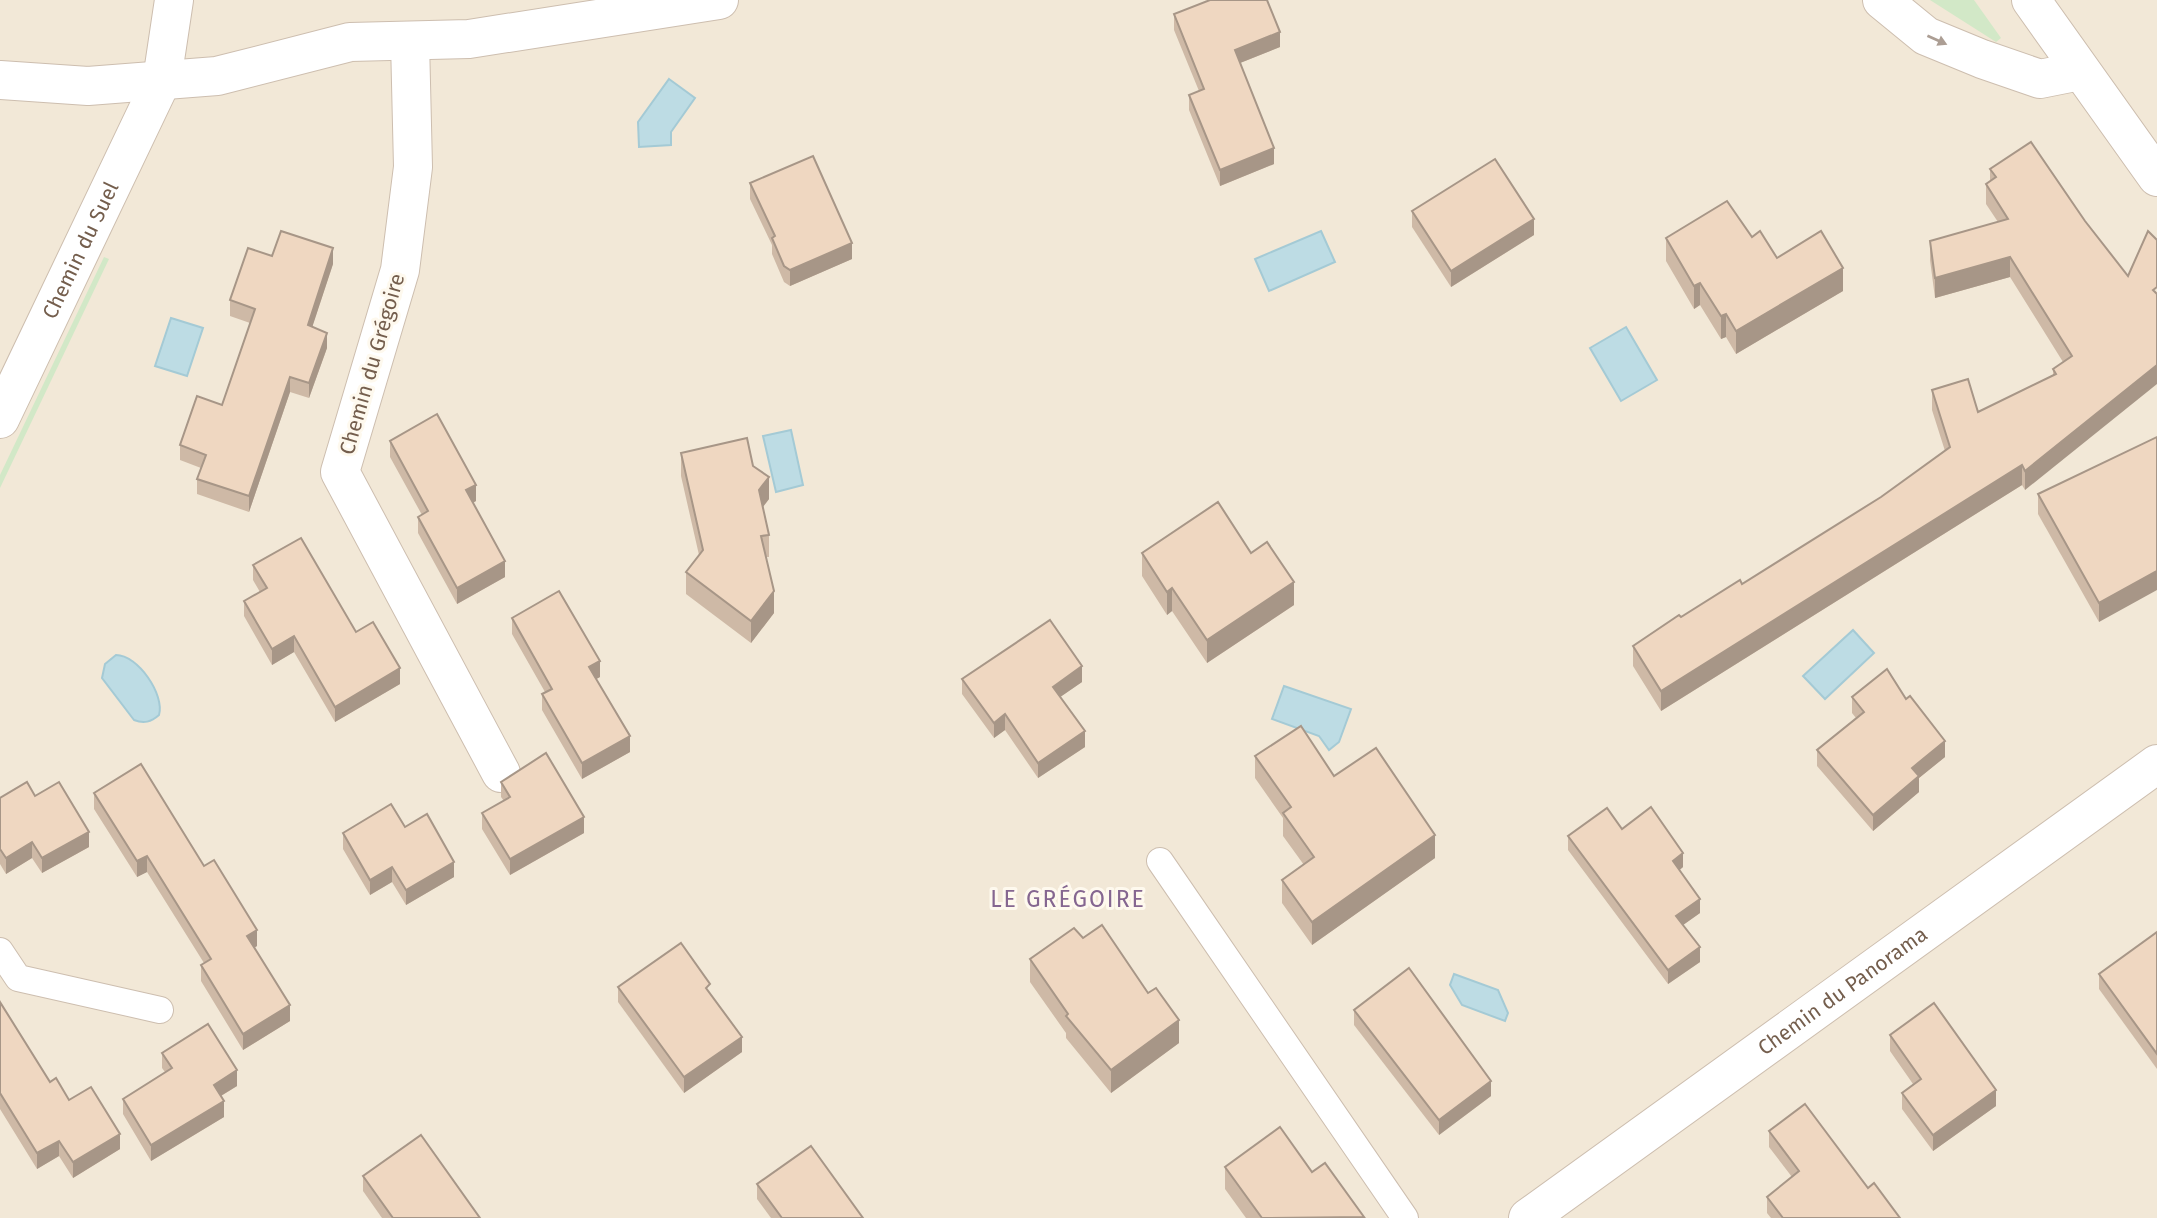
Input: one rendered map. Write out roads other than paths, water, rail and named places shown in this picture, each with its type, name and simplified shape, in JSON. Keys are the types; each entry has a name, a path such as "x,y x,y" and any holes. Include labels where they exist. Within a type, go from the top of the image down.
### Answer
{"street":[{"name":"Chemin du Suel","path":"0,419 162,80 174,0"},
{"path":"0,80 88,86 217,75 350,42 470,38 719,0"},
{"path":"1882,0 1926,36 1982,59 2040,79 2080,71"},
{"path":"2031,0 2157,177"},
{"name":"Chemin du Grégoire","path":"410,41 413,167 400,270 340,472 501,773"},
{"name":"Chemin du Panorama","path":"1528,1218 2157,764"}],"lane":[{"path":"1160,861 1405,1218"},
{"path":"0,951 18,978 160,1010"}],"water":[{"path":"669,79 695,98 671,132 671,145 639,147 638,122"},
{"path":"1321,231 1335,262 1269,291 1255,259"},
{"path":"171,318 203,328 187,376 155,366"},
{"path":"1626,327 1657,380 1621,401 1590,348"},
{"path":"791,430 803,485 776,492 763,436"},
{"path":"1853,630 1874,653 1825,699 1803,676"},
{"path":"116,655 133,662 154,687 160,707 159,715 153,719 144,722 134,720 102,678 105,664"},
{"path":"1284,686 1351,709 1339,742 1329,750 1319,736 1272,719"},
{"path":"1454,974 1498,990 1508,1013 1505,1021 1462,1005 1450,985"}],"district":[{"name":"LE GRÉGOIRE","path":"1068,899"}]}
